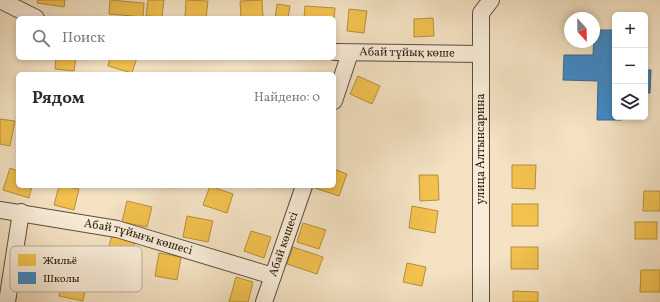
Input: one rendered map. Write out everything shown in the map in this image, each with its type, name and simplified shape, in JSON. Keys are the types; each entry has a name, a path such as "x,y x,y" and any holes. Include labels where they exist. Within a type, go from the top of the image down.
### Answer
{"street":[{"path":"0,0 32,16"},
{"name":"улица Алтынсарина","path":"481,302 481,13 491,0"},
{"name":"Абай тұйық көше","path":"336,52 481,54"},
{"path":"336,95 350,53"},
{"name":"Абай көшесі","path":"264,302 303,188"},
{"name":"Абай тұйығы көшесі","path":"0,210 21,212 117,229 273,276"},
{"path":"15,246 21,212"},
{"path":"6,302 10,278"}],"building: Жильё":[{"path":"38,0 65,0 64,7 37,3"},
{"path":"110,0 144,3 143,16 109,14"},
{"path":"148,0 164,0 162,16 146,16"},
{"path":"186,0 208,1 206,16 185,16"},
{"path":"262,0 263,16 241,16 240,1"},
{"path":"277,4 290,6 288,16 275,16"},
{"path":"305,6 335,8 334,16 304,16"},
{"path":"349,9 367,11 364,33 347,31"},
{"path":"433,18 434,36 414,37 414,19"},
{"path":"56,60 76,60 74,71 55,69"},
{"path":"110,60 136,60 132,72 108,66"},
{"path":"358,76 380,86 372,104 350,94"},
{"path":"0,119 15,121 10,146 0,144"},
{"path":"512,165 536,165 535,189 512,188"},
{"path":"10,168 16,170 16,188 32,188 29,198 3,190"},
{"path":"336,170 347,174 339,196 315,188 336,188"},
{"path":"419,175 438,175 439,200 420,201"},
{"path":"58,188 79,189 74,210 54,205"},
{"path":"209,188 216,188 233,194 227,213 203,205"},
{"path":"644,191 660,191 660,211 643,211"},
{"path":"127,201 152,207 147,227 122,222"},
{"path":"512,204 538,204 538,226 512,226"},
{"path":"412,206 438,211 435,233 409,228"},
{"path":"187,216 213,221 208,242 183,237"},
{"path":"635,222 657,222 657,239 635,239"},
{"path":"303,223 326,230 319,249 297,242"},
{"path":"251,231 271,237 264,258 244,251"},
{"path":"112,235 135,242 134,246 109,246"},
{"path":"293,247 323,257 317,274 287,264"},
{"path":"511,247 538,247 538,269 511,269"},
{"path":"159,253 181,257 177,280 155,276"},
{"path":"407,263 426,267 422,286 403,282"},
{"path":"641,270 660,270 660,292 640,292"},
{"path":"236,277 253,282 248,302 229,302"},
{"path":"513,291 538,292 538,302 513,302"},
{"path":"60,292 85,292 83,301 59,296"}],"building: Школы":[{"path":"600,30 612,30 612,120 597,120 598,81 563,80 564,55 593,55 593,48 600,48"},
{"path":"648,70 651,70 650,93 648,93"}]}
